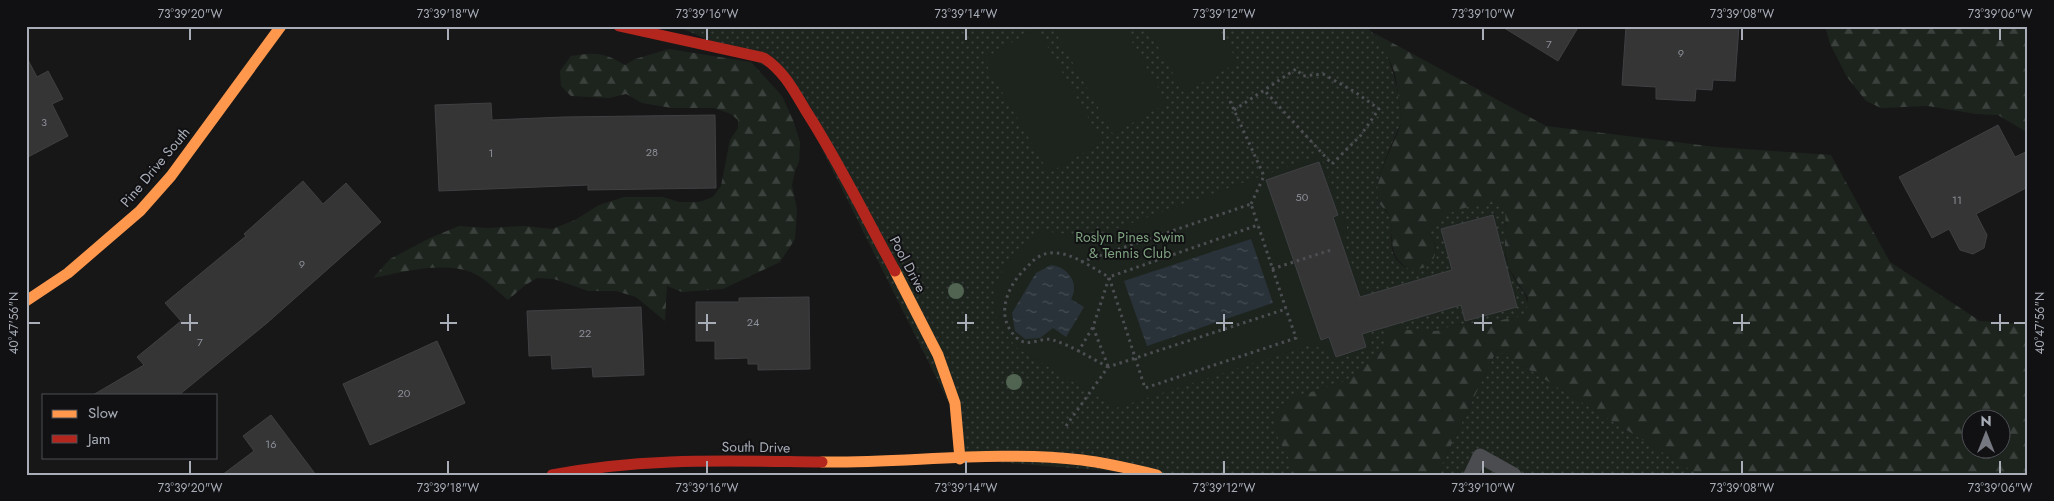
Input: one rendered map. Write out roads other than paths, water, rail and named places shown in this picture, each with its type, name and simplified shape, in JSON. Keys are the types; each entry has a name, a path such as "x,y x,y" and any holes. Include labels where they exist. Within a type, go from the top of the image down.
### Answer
{"street":[{"name":"Pine Drive South","path":"26,301 68,274 140,211 171,176 281,26"},
{"name":"Pool Drive","path":"619,26 764,58 776,66 784,75 821,134 938,355 955,403 960,459"},
{"path":"960,459 1045,457 1101,462 1157,475"},
{"name":"South Drive","path":"552,475 576,469 638,462 851,462 960,459"}],"lane":[{"path":"1471,475 1480,456 1514,475"}],"water":[{"path":"1251,239 1273,303 1147,346 1124,281"},
{"path":"1051,265 1063,269 1071,277 1074,287 1071,299 1084,307 1066,337 1053,328 1040,338 1025,339 1015,331 1012,313 1036,273"}],"park label":[{"name":"Roslyn Pines Swim & Tennis Club","path":"1130,246"}]}
